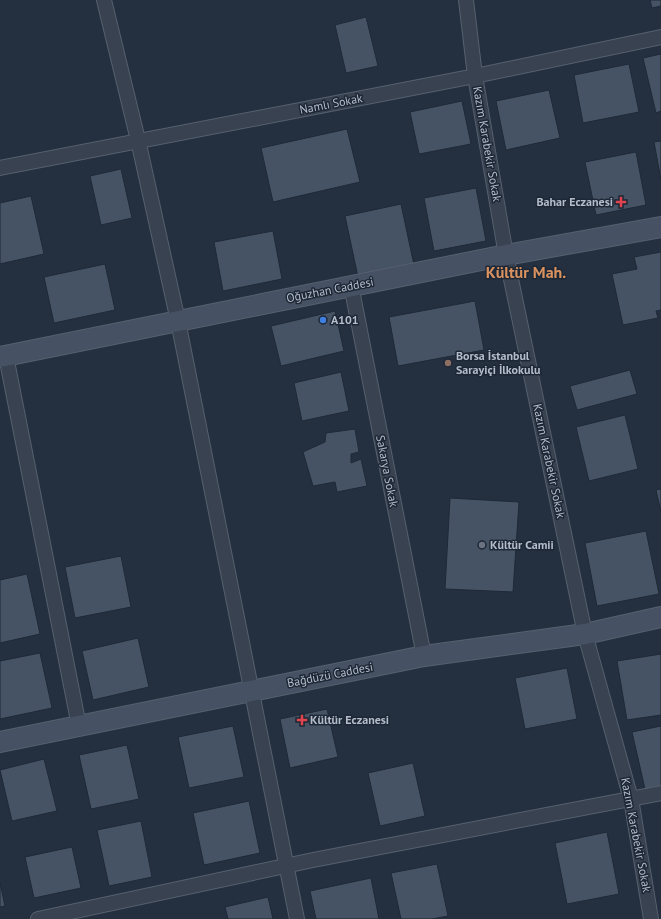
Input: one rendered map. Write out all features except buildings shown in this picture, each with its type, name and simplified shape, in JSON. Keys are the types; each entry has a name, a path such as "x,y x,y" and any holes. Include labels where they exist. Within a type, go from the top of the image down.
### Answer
{"street":[{"path":"104,0 138,140 178,321 297,919"},
{"name":"Kazım Karabekir Sokak","path":"466,0 475,76 506,254 585,634 631,799 651,919"},
{"name":"Namlı Sokak","path":"0,168 138,140 475,76 661,37"},
{"name":"Oğuzhan Caddesi","path":"3,357 506,254 661,227"},
{"name":"Sakarya Sokak","path":"350,285 424,656"},
{"path":"3,357 79,726"},
{"name":"Bağdüzü Caddesi","path":"0,742 424,656 585,634 661,617"},
{"path":"38,919 287,866 661,792"}],"place":[{"name":"Bahar Eczanesi","path":"621,202"},
{"name":"A101","path":"323,320"},
{"name":"Borsa İstanbul Sarayiçi İlkokulu","path":"448,363"},
{"name":"Kültür Camii","path":"482,545"},
{"name":"Kültür Eczanesi","path":"302,720"}],"district":[{"name":"Kültür Mah.","path":"526,272"}]}
